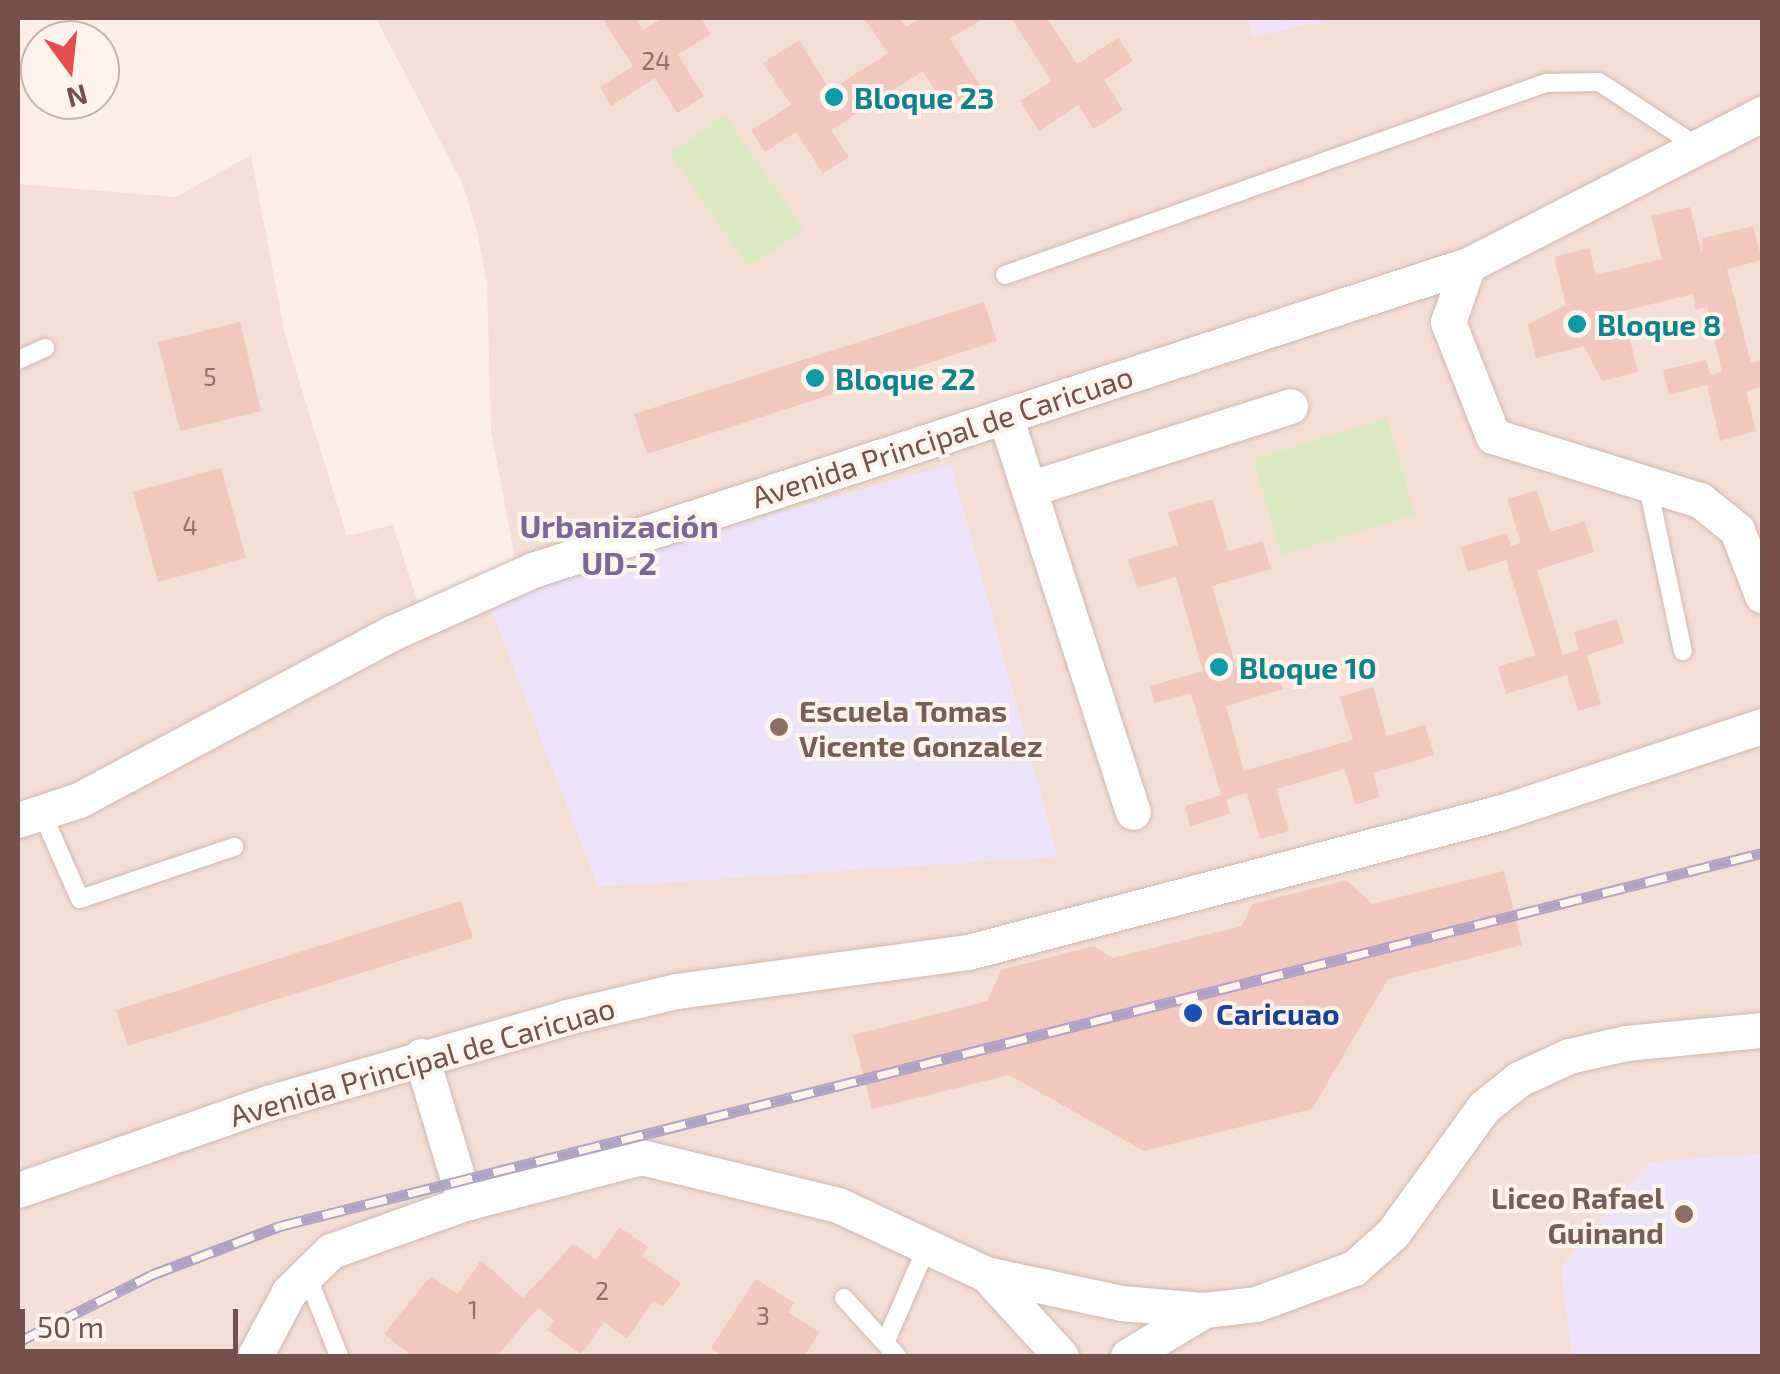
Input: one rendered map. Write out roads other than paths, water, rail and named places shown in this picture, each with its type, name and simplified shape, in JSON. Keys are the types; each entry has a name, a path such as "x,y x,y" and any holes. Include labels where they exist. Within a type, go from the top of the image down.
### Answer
{"street":[{"name":"Avenida Principal de Caricuao","path":"30,817 392,633 533,570 1468,265 1702,150 1762,114"},
{"path":"1468,265 1448,322 1492,436 1648,488 1700,500 1728,521 1762,595"},
{"path":"1029,488 1290,406"},
{"path":"1006,416 1134,812"},
{"name":"Avenida Principal de Caricuao","path":"18,1190 421,1056 676,991 968,952 1502,812 1762,726"},
{"path":"255,1356 305,1272 331,1252 464,1203 641,1157 838,1205 926,1251 986,1274 1121,1303 1204,1310 1296,1294 1354,1268 1394,1233 1484,1107 1519,1079 1569,1056 1626,1043 1762,1030"},
{"path":"421,1056 464,1203"},
{"path":"986,1274 1061,1356"},
{"path":"1128,1356 1204,1310"}],"lane":[{"path":"1006,275 1546,83 1599,82 1702,150"},
{"path":"18,360 45,348"},
{"path":"1648,488 1683,651"},
{"path":"30,817 80,899 234,847"},
{"path":"844,1298 891,1350 926,1251"},
{"path":"305,1272 339,1356"}],"railway":[{"path":"18,1342 151,1275 280,1226 1762,853"}],"place":[{"name":"Bloque 23","path":"834,97"},
{"name":"Bloque 8","path":"1577,324"},
{"name":"Bloque 22","path":"815,378"},
{"name":"Bloque 10","path":"1219,667"},
{"name":"Escuela Tomas Vicente Gonzalez","path":"779,727"},
{"name":"Caricuao","path":"1193,1013"},
{"name":"Liceo Rafael Guinand","path":"1684,1214"}],"district":[{"name":"Urbanización UD-2","path":"619,544"}]}
